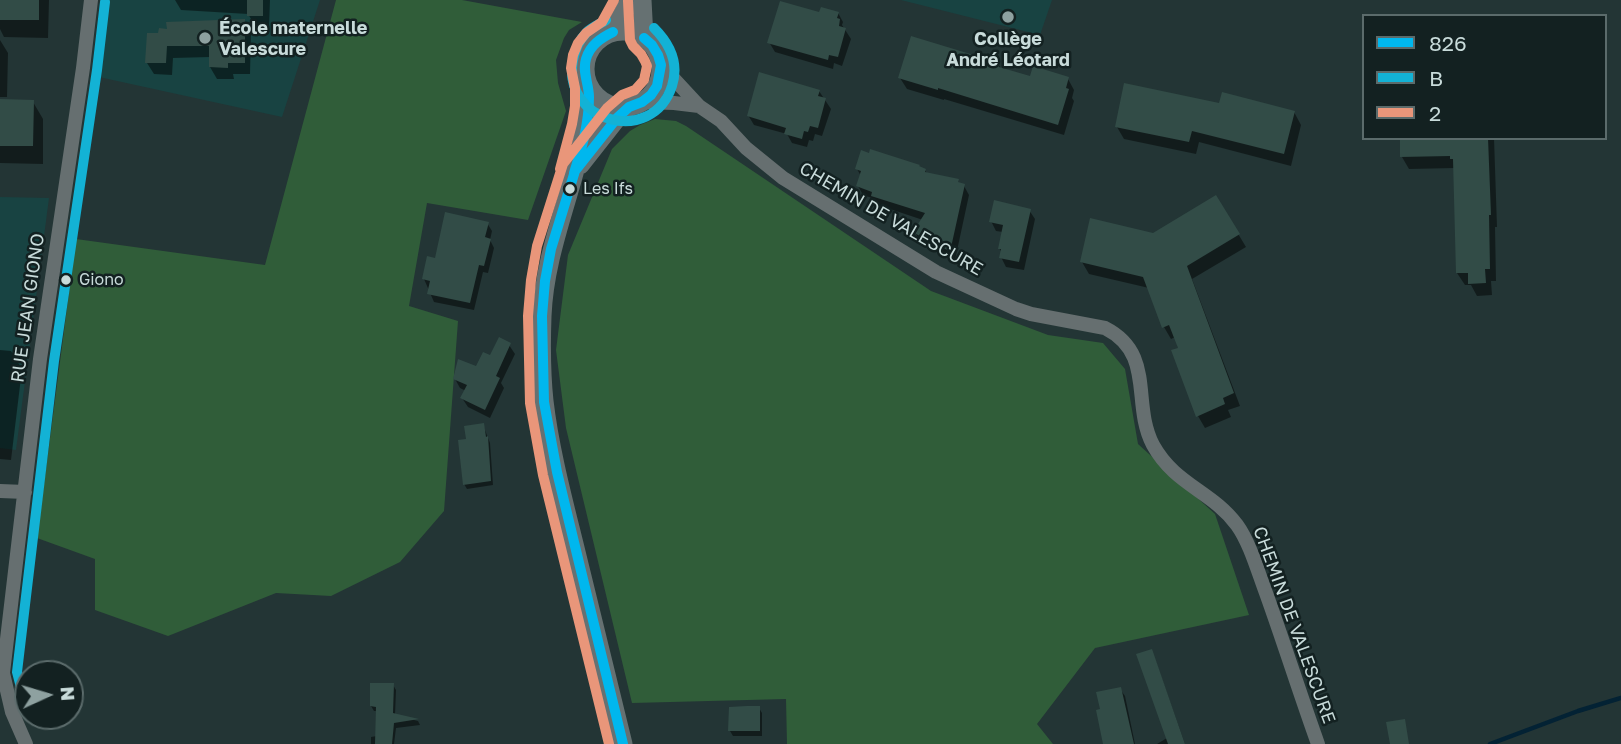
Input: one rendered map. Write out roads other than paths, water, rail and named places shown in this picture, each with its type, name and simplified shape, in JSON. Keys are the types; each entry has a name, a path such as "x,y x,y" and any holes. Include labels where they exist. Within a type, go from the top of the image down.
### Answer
{"main road":[{"path":"613,32 630,0"},
{"path":"642,0 644,38"},
{"path":"575,172 617,118 651,95 657,86 661,65 658,55 652,45 635,33 613,32 596,42 586,59 589,87 586,127 551,249 542,316 544,402 557,472 623,744"},
{"path":"589,87 594,95 610,106 619,108 636,105"}],"street":[{"name":"RUE JEAN GIONO","path":"26,744 12,712 3,673 40,359 91,0"},
{"name":"CHEMIN DE VALESCURE","path":"661,65 699,106 721,121 746,148 783,178 936,272 1016,309 1095,325 1115,333 1132,352 1136,362 1147,433 1160,458 1178,477 1219,506 1242,532 1286,647 1318,744"},
{"path":"636,105 674,103 699,106"},
{"path":"0,491 24,492"}],"waterway":[{"path":"1490,744 1621,698"}],"place":[{"name":"Collège André Léotard","path":"1008,17"},
{"name":"École maternelle Valescure","path":"205,38"},
{"name":"Les Ifs","path":"570,189"},
{"name":"Giono","path":"66,280"}]}
